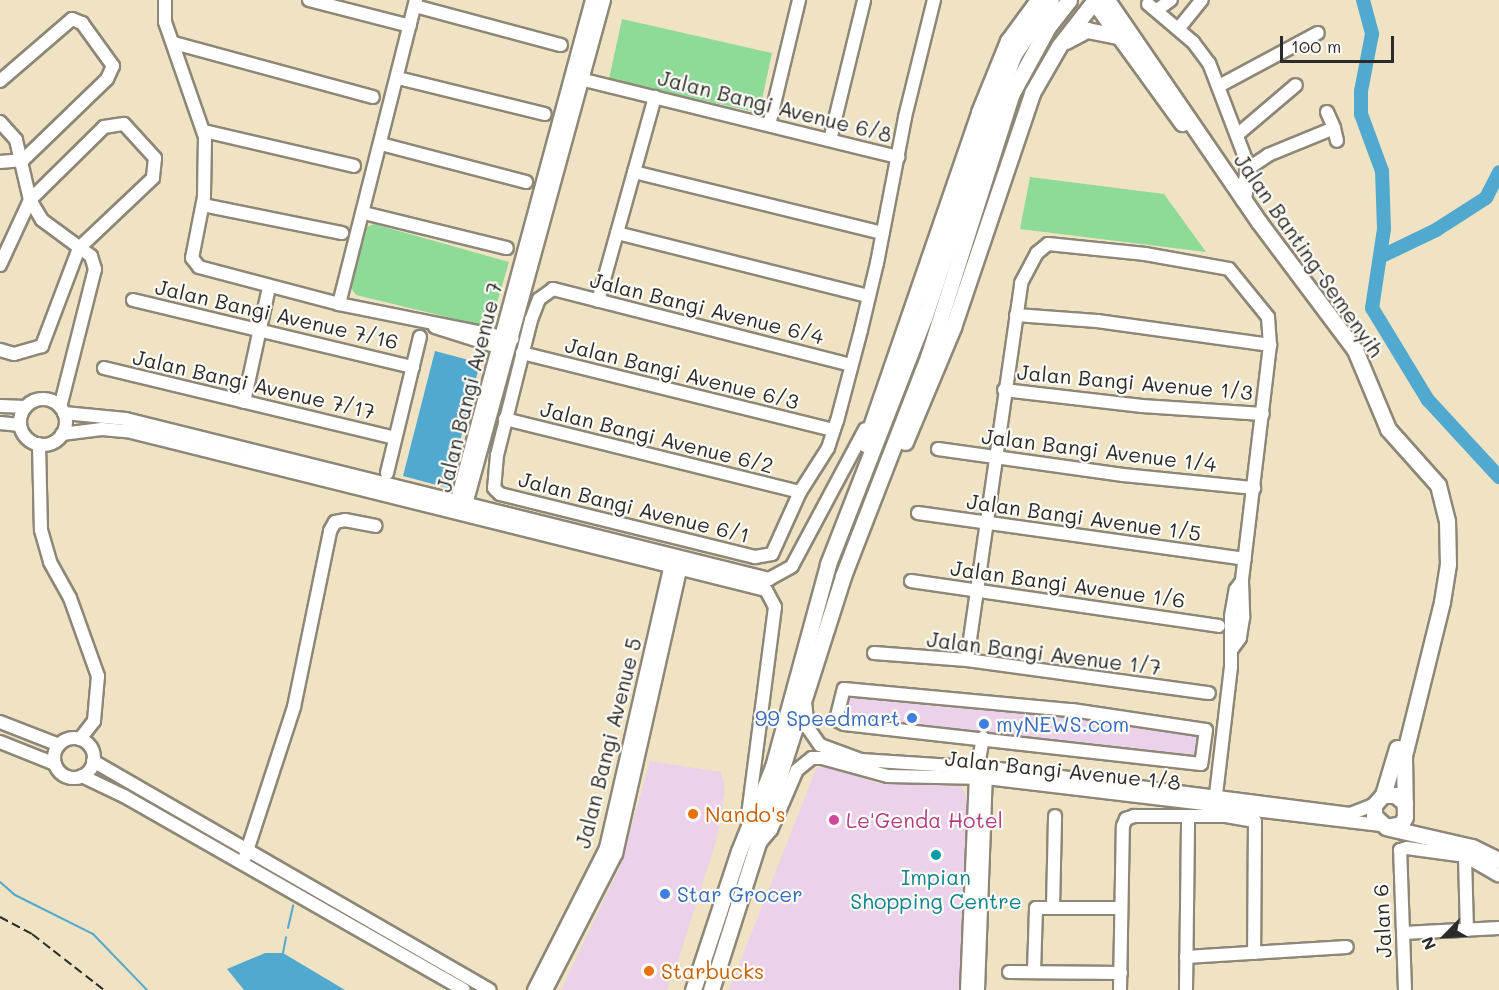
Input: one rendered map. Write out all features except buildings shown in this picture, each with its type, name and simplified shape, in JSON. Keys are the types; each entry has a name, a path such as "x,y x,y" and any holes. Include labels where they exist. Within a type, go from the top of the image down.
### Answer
{"main road":[{"path":"828,564 924,318 1000,88 1014,54 1051,0"},
{"path":"711,990 805,702 843,576 929,354 1012,93 1032,53 1069,0"},
{"path":"843,576 932,382 1023,117 1059,46 1097,0"},
{"name":"Jalan Banting-Semenyih","path":"1097,0 1201,132 1212,155 1243,199 1355,350 1388,429 1438,485 1447,521 1448,564 1404,756 1406,806"},
{"path":"1059,46 1087,30 1121,28 1120,0"},
{"path":"693,990 739,851 773,767 828,564 884,389 979,112 1008,40 1034,3"},
{"path":"1229,178 1248,165"},
{"path":"1243,199 1248,165"},
{"name":"Jalan Banting-Semenyih","path":"1378,800 1426,646 1432,641"},
{"path":"1499,851 1475,840 1424,828 1395,795 1378,800 1374,816 1384,826 1472,847 1499,860"},
{"path":"1384,826 1401,824 1406,806"}],"street":[{"path":"165,0 165,22 204,131 208,164 203,205 342,233"},
{"path":"309,0 410,26"},
{"name":"Jalan Bangi Avenue 7","path":"462,505 509,345 576,81 592,0"},
{"name":"Jalan Bangi Avenue 7","path":"576,81 604,0"},
{"path":"769,125 799,0"},
{"path":"831,140 864,0"},
{"path":"800,492 828,448 834,430 868,296 934,0"},
{"path":"1171,0 1153,7 1179,28 1201,52 1219,86 1248,165 1334,128"},
{"path":"1179,28 1202,0"},
{"path":"339,304 364,213 415,3 561,45"},
{"path":"0,81 72,19 81,23 113,66 107,79 23,160 0,162"},
{"path":"1219,86 1317,33"},
{"path":"174,43 373,97"},
{"path":"398,78 545,114"},
{"name":"Jalan Bangi Avenue 6/8","path":"576,81 655,97 898,157"},
{"path":"1237,135 1296,85"},
{"path":"598,300 655,97"},
{"path":"1327,112 1337,141"},
{"path":"0,122 16,140 23,160 30,200 42,220 91,256 95,269 62,410 62,434"},
{"path":"0,266 30,200 104,127 124,124 156,158 157,168 153,178 79,248 42,346 14,354 0,350"},
{"path":"204,131 354,166"},
{"path":"381,144 525,182"},
{"path":"634,171 882,233"},
{"name":"Jalan Bangi Avenue 6/3","path":"203,205 192,258 199,267 269,287 429,323 466,340 509,345 834,430"},
{"path":"364,213 507,248"},
{"path":"616,233 868,296"},
{"path":"967,660 1021,282 1037,253 1048,244 1133,253 1229,269 1268,317 1270,345 1242,581 1236,589 1231,616 1232,649 1215,800"},
{"path":"244,402 269,287"},
{"name":"Jalan Bangi Avenue 6/4","path":"509,345 536,304 553,289 851,365"},
{"name":"Jalan Bangi Avenue 7/16","path":"133,300 413,367"},
{"path":"1016,315 1097,321 1270,345"},
{"path":"387,473 420,337"},
{"path":"505,419 509,345"},
{"name":"Jalan Bangi Avenue 7/17","path":"104,368 395,438"},
{"path":"677,562 769,579 788,571 884,389"},
{"name":"Jalan Bangi Avenue 1/3","path":"1004,390 1142,406 1263,414"},
{"path":"0,406 25,407 38,399 62,410 126,419 677,562 766,590 775,607 760,702 752,801 739,851"},
{"path":"25,407 20,425 24,436 39,444 52,443 62,434 102,429 127,431 462,505"},
{"name":"Jalan Bangi Avenue 6/1","path":"505,419 492,481 500,494 755,557 772,554 800,492"},
{"name":"Jalan Bangi Avenue 6/2","path":"505,419 800,492"},
{"path":"0,423 20,425"},
{"path":"39,444 41,530 50,562 70,598 98,676 94,721 80,739"},
{"name":"Jalan Bangi Avenue 1/4","path":"938,449 995,458 1254,488"},
{"name":"Jalan Bangi Avenue 1/5","path":"918,513 1245,558"},
{"path":"242,864 294,707 330,531 335,522 345,520 375,526"},
{"name":"Jalan Bangi Avenue 5","path":"534,990 606,848 677,562"},
{"name":"Jalan Bangi Avenue 5","path":"546,990 616,854 677,562"},
{"name":"Jalan Bangi Avenue 1/6","path":"911,581 1219,626"},
{"name":"Jalan Bangi Avenue 1/7","path":"874,653 967,660 1209,693"},
{"name":"Jalan Bangi Avenue 1/8","path":"844,689 1072,710 1206,730 1201,764 983,738 836,720 844,689"},
{"name":"Jalan Bangi Avenue 1/8","path":"805,702 805,720 812,736 820,745 845,757 1350,814 1378,800"},
{"path":"0,722 59,745"},
{"path":"967,990 983,738"},
{"path":"55,764 59,745 69,739 80,739 89,746 93,761 490,990"},
{"path":"0,742 55,764 66,776 82,776 464,990"},
{"name":"Jalan Bangi Avenue 1/8","path":"757,845 771,830 797,770 812,759 888,776 981,771"},
{"path":"82,776 93,761"},
{"path":"978,990 981,771"},
{"name":"Jalan Bangi Avenue 1/8","path":"1215,800 1384,826"},
{"path":"1053,907 1055,816"},
{"path":"1120,990 1123,826 1126,819 1134,816 1255,821 1254,953"},
{"path":"1186,990 1188,817"},
{"name":"Jalan 6","path":"1405,990 1400,850 1407,848 1464,856"},
{"path":"1464,856 1499,876"},
{"path":"1464,856 1467,930"},
{"path":"1034,972 1034,913 1041,907 1122,909"},
{"path":"1402,933 1499,928"},
{"path":"1186,957 1347,947"},
{"path":"442,978 449,966"},
{"path":"1009,972 1121,973"}],"shaded area":[{"path":"846,692 994,704 1203,733 1199,760 845,721 840,717"},
{"path":"650,761 721,772 725,789 717,838 667,990 561,990 621,864"},
{"path":"824,765 877,783 961,786 968,799 961,990 729,990 816,769"}],"green space":[{"path":"622,19 772,53 759,113 609,79"},
{"path":"1030,177 1164,194 1206,252 1020,229"},
{"path":"374,224 509,262 491,323 484,326 356,295 351,288 367,227"}],"water":[{"path":"435,351 480,363 448,488 403,476"},
{"path":"265,953 283,953 345,990 244,990 227,969"}],"waterway":[{"path":"1363,0 1372,34 1361,91 1361,114 1382,171 1384,229 1372,308 1428,400 1499,477"},
{"path":"1380,257 1436,230 1486,198 1499,172"},
{"path":"0,882 15,895 93,934 147,990"},
{"path":"288,928 293,906"},
{"path":"283,953 286,937"}],"railway":[{"path":"0,917 32,934 104,990"}],"place":[{"name":"99 Speedmart","path":"912,718"},
{"name":"myNEWS.com","path":"984,724"},
{"name":"Nando's","path":"693,814"},
{"name":"Le'Genda Hotel","path":"834,820"},
{"name":"Impian Shopping Centre","path":"936,855"},
{"name":"Star Grocer","path":"665,894"},
{"name":"Starbucks","path":"649,971"}]}
